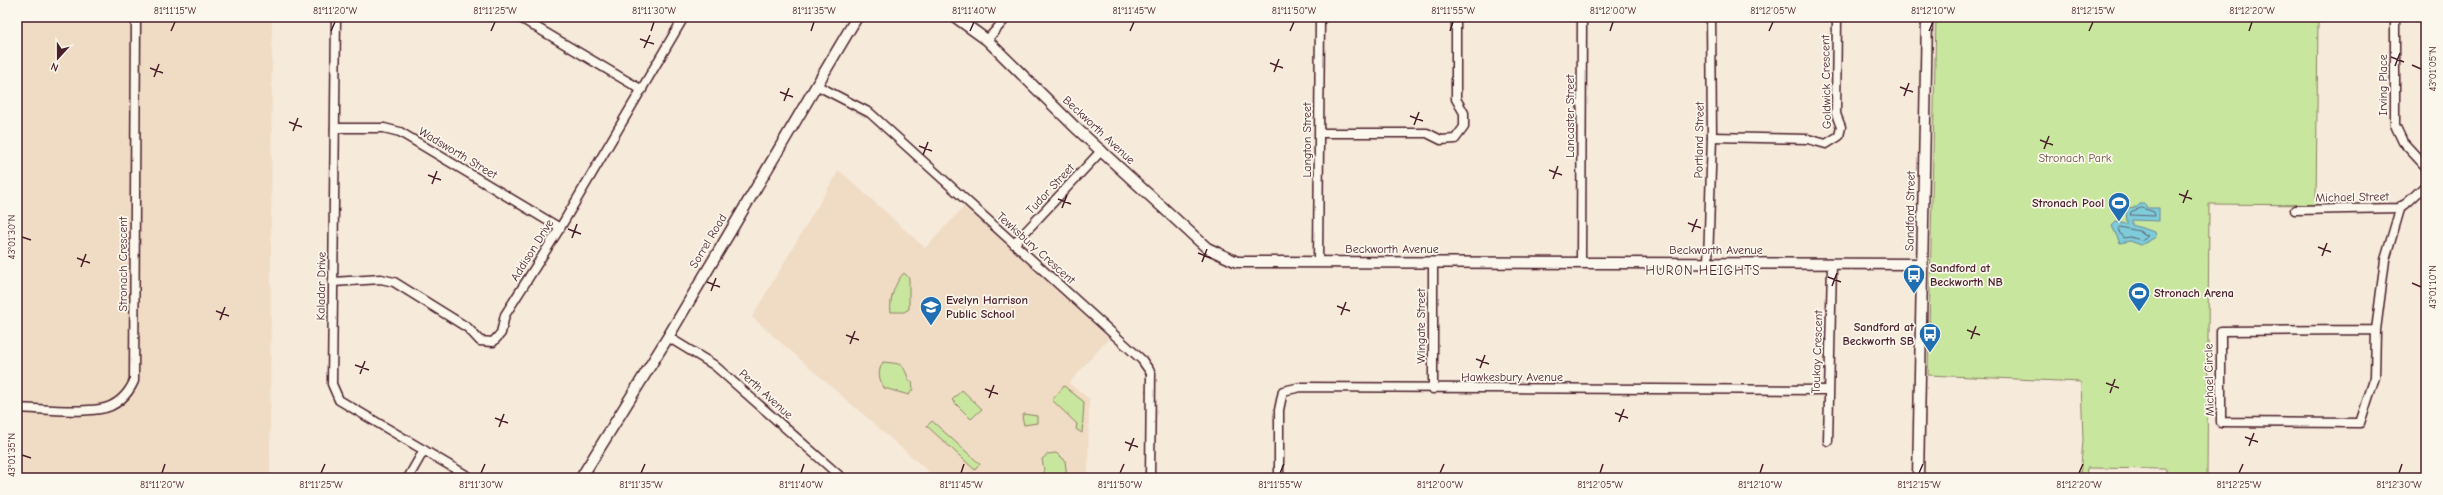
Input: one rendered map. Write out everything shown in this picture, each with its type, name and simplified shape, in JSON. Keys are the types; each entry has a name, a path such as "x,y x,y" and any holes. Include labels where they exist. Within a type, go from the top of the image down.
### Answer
{"street":[{"name":"Stronach Crescent","path":"17,408 101,409 116,403 128,394 134,381 136,17"},
{"name":"Kaladar Drive","path":"336,17 332,384 339,400 471,478"},
{"path":"519,17 642,90"},
{"path":"533,26 538,17"},
{"name":"Addison Drive","path":"333,282 381,279 394,282 468,328 480,341 493,342 501,333 505,315 560,228 684,17"},
{"name":"Sorrel Road","path":"580,478 668,336 857,17"},
{"name":"Beckworth Avenue","path":"955,17 987,40 1207,248 1222,257 1237,262 1922,264"},
{"path":"987,40 1007,17"},
{"name":"Langton Street","path":"1318,262 1320,17"},
{"path":"1320,133 1426,133 1441,140 1455,139 1464,127 1464,113 1456,99 1456,17"},
{"name":"Lancaster Street","path":"1580,263 1582,17"},
{"name":"Portland Street","path":"1708,263 1712,137 1711,17"},
{"name":"Goldwick Crescent","path":"1712,137 1808,139 1826,144 1839,136 1841,127 1836,114 1837,17"},
{"name":"Sandford Street","path":"1918,478 1927,17"},
{"name":"Irving Place","path":"2395,17 2395,125 2403,142 2426,167"},
{"name":"Tewksbury Crescent","path":"816,85 870,113 1142,360 1151,373 1150,478"},
{"name":"Wadsworth Street","path":"335,128 384,128 400,132 560,228"},
{"name":"Tudor Street","path":"1014,244 1102,150"},
{"name":"Michael Street","path":"2295,210 2375,210 2401,206 2426,185"},
{"name":"Michael Circle","path":"2376,330 2221,331 2221,422 2360,423 2375,377 2376,330 2385,260 2401,206"},
{"name":"Wingate Street","path":"1433,262 1433,389"},
{"name":"Toukay Crescent","path":"1828,441 1832,264"},
{"name":"Perth Avenue","path":"668,336 714,365 842,478"},
{"name":"Hawkesbury Avenue","path":"1278,478 1279,410 1283,391 1301,387 1433,389 1828,390"},
{"path":"408,478 424,450"}],"shaded area":[{"path":"17,17 272,17 270,478 17,478"},
{"name":"Evelyn Harrison Public School","path":"839,170 925,248 965,206 1109,338 1069,383 1089,399 1088,478 936,478 752,317"}],"green space":[{"name":"Stronach Park","path":"1936,17 2318,17 2316,205 2209,204 2207,478 2166,478 2166,469 2087,468 2086,478 2080,478 2083,440 2081,382 1928,375"},
{"path":"904,273 909,278 909,309 904,312 891,312 893,291"},
{"path":"883,362 898,364 903,367 909,381 912,381 913,389 909,395 884,388 879,375"},
{"path":"1064,386 1084,402 1082,433 1076,429 1077,424 1052,400"},
{"path":"962,390 982,409 971,419 952,400"},
{"path":"1024,414 1037,416 1037,423 1024,425 1022,417"},
{"path":"932,421 980,464 975,470 927,426"},
{"path":"1056,453 1065,460 1067,478 1058,478 1057,475 1045,476 1042,459 1048,454"}],"water":[{"name":"Stronach Pool","path":"2140,204 2145,204 2147,208 2159,208 2159,221 2132,220 2132,225 2155,232 2156,237 2141,245 2130,241 2120,243 2112,226 2116,222 2127,224 2126,208 2137,207"}],"place":[{"name":"Stronach Pool","path":"2119,222"},
{"name":"Sandford at Beckworth NB","path":"1914,294"},
{"name":"Stronach Arena","path":"2139,312"},
{"name":"Evelyn Harrison Public School","path":"931,326"},
{"name":"Sandford at Beckworth SB","path":"1930,354"}],"district":[{"name":"HURON HEIGHTS","path":"1703,270"}]}
